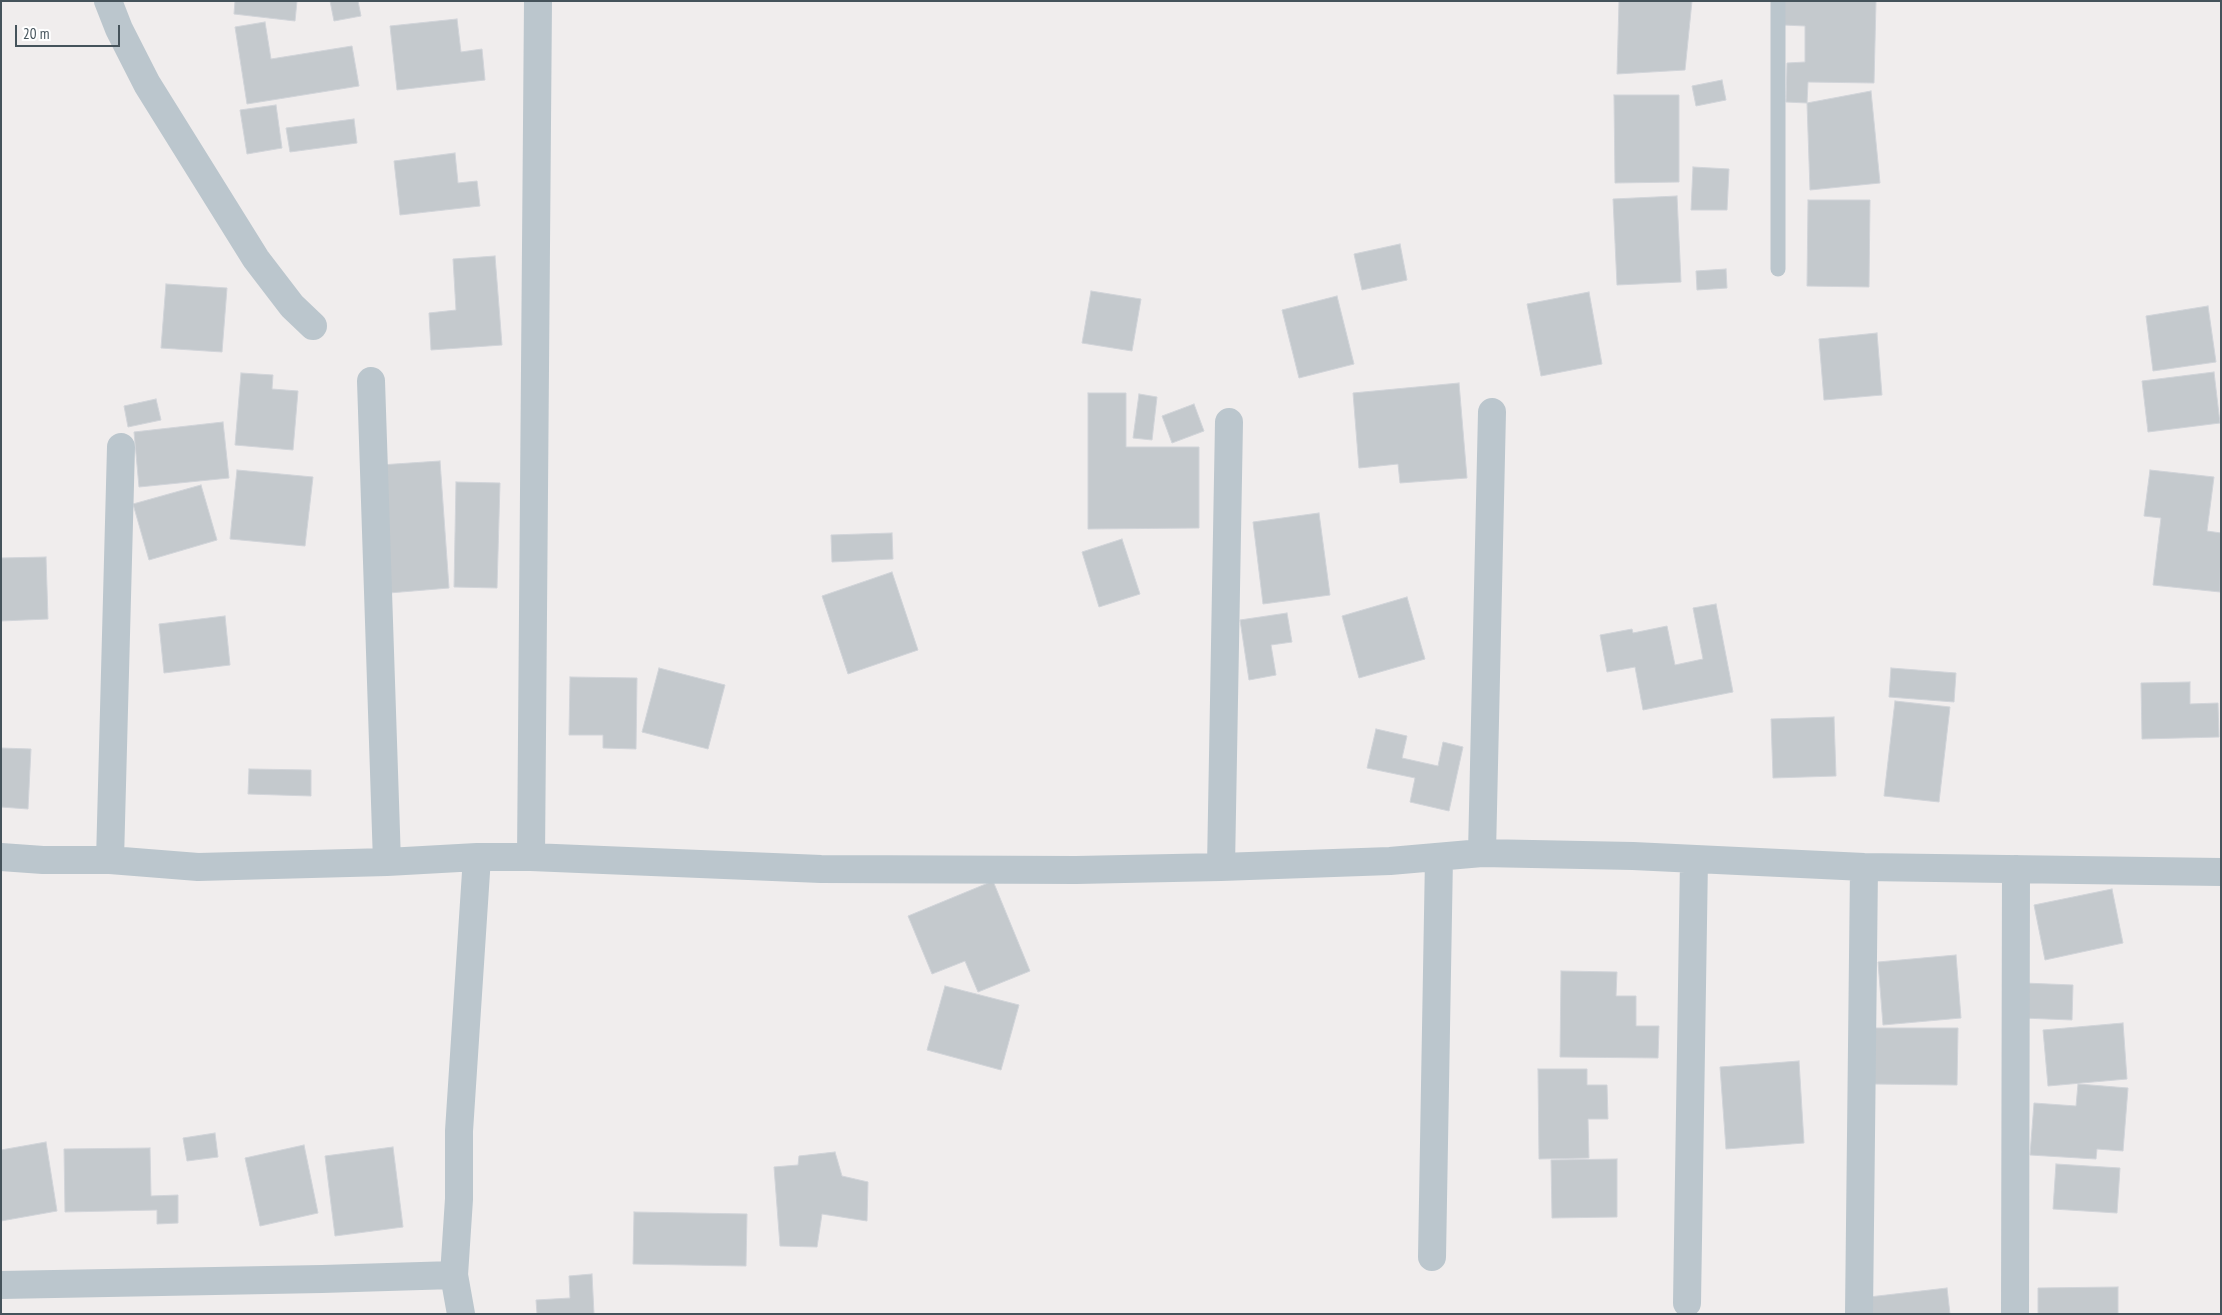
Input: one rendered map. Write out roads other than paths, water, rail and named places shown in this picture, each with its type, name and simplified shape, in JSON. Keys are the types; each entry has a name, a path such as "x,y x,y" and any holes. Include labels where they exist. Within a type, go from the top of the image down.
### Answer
{"street":[{"path":"108,1 146,84 256,259 292,306 313,326"},
{"path":"531,857 538,1"},
{"path":"371,381 387,862"},
{"path":"1482,853 1492,412"},
{"path":"1221,868 1229,422"},
{"path":"110,860 121,446"},
{"path":"1,857 43,860 110,860 198,867 387,862 477,856 840,869 1076,870 1221,868 1390,861 1482,853 1694,859 1864,867 2221,872"},
{"path":"461,1314 454,1275 459,1199 459,1131 477,856"},
{"path":"1432,1257 1439,857"},
{"path":"1688,1303 1694,859"},
{"path":"1859,1314 1864,867"},
{"path":"2015,1314 2016,869"},
{"path":"1,1285 454,1275"}],"lane":[{"path":"1778,1 1778,269"}]}
